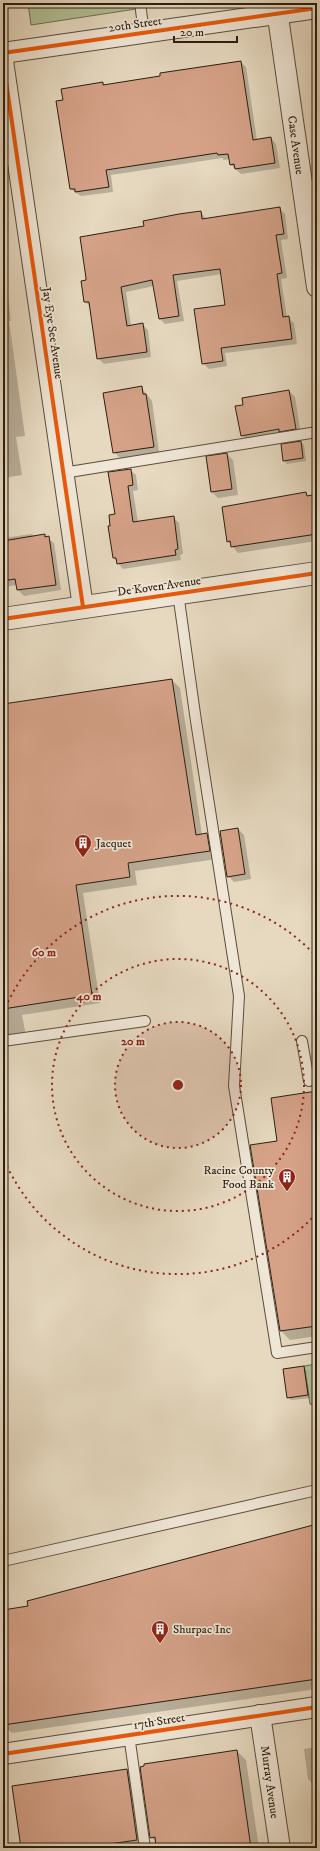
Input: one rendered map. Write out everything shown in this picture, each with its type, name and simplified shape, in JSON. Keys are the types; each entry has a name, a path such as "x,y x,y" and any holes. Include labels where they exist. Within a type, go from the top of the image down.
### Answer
{"street":[{"name":"20th Street","path":"3,53 144,33 276,8 317,8"},
{"name":"Case Avenue","path":"276,8 317,286"},
{"name":"Jay Eye See Avenue","path":"3,61 83,607"},
{"name":"De Koven Avenue","path":"3,619 317,573"},
{"name":"17th Street","path":"3,1754 317,1707"},
{"name":"Murray Avenue","path":"260,1715 280,1848"}],"lane":[{"path":"140,3 144,33"},
{"path":"63,473 317,432"},
{"path":"178,593 196,721 239,996 234,1086 277,1353 317,1347"},
{"path":"3,1040 145,1021"},
{"path":"302,1041 309,1081"},
{"path":"3,1561 317,1490"},
{"path":"129,1735 145,1848"}],"green space":[{"path":"28,3 135,3 136,9 31,25"},
{"path":"317,1364 317,1406 310,1404 304,1366"}],"building":[{"path":"241,61 253,140 271,137 275,163 235,169 234,164 230,165 228,154 218,155 217,153 106,170 109,187 75,192 75,189 70,189 56,101 63,100 61,89 103,82 103,85 160,76 160,73"},
{"path":"280,207 284,234 276,235 282,273 277,274 283,317 289,316 292,339 221,348 223,361 202,364 194,309 225,305 220,269 173,275 179,316 159,319 152,280 121,287 127,326 143,323 147,352 97,359 89,302 84,302 81,281 86,280 86,278 80,237 144,226 143,221 179,214 201,211 202,219"},
{"path":"142,386 143,394 146,394 154,447 113,453 103,393"},
{"path":"289,390 296,429 279,432 279,429 241,436 235,406 243,405 242,398"},
{"path":"301,441 303,458 283,461 281,444"},
{"path":"227,453 232,489 211,492 206,456"},
{"path":"131,469 133,485 128,486 133,522 174,516 178,549 175,550 176,555 117,564 116,558 113,558 108,526 110,526 109,515 115,514 108,472"},
{"path":"306,492 307,496 317,494 317,534 231,547 230,541 227,542 222,507"},
{"path":"45,534 45,537 49,536 56,585 17,590 15,579 3,581 3,541"},
{"name":"Jacquet","path":"172,679 196,835 207,833 210,851 128,863 130,877 76,885 92,995 3,1009 3,704"},
{"path":"238,828 245,874 227,877 220,831"},
{"name":"Racine County Food Bank","path":"317,1091 317,1326 280,1331 250,1145 277,1141 271,1098"},
{"path":"304,1366 308,1395 287,1398 283,1369"},
{"name":"Shurpac Inc","path":"317,1524 317,1679 3,1725 3,1610 28,1606 27,1601"},
{"path":"237,1750 251,1848 156,1848 155,1837 150,1838 140,1767 144,1766 144,1764"},
{"path":"127,1769 137,1840 89,1847 89,1844 62,1848 21,1848 12,1786"}],"cycle path":[{"path":"3,53 317,8"},
{"path":"3,61 83,607"},
{"path":"3,619 317,573"},
{"path":"3,1754 317,1707"}],"place":[{"name":"Jacquet","path":"83,858"},
{"name":"Racine County Food Bank","path":"287,1192"},
{"name":"Shurpac Inc","path":"160,1644"}]}
